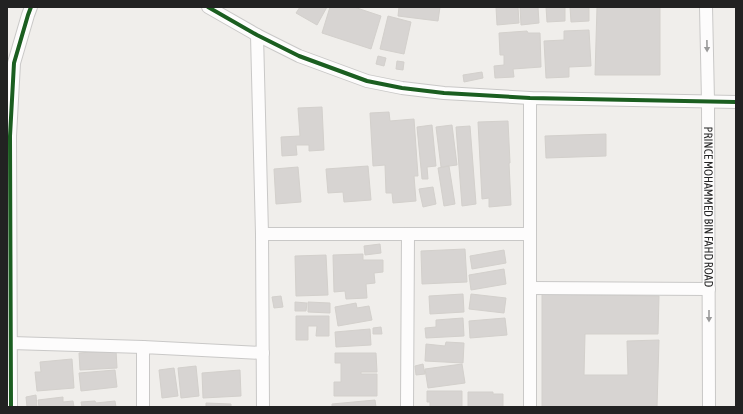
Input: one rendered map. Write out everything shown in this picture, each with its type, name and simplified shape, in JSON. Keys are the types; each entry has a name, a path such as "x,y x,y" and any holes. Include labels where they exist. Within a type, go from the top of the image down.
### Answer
{"street":[{"path":"11,407 9,386 10,136 14,63 31,7"},
{"path":"208,7 256,35 299,56 367,81 402,88 444,93 530,98 736,102"},
{"name":"PRINCE MOHAMMED BIN FAHD ROAD","path":"706,7 710,407"},
{"path":"256,35 262,234 262,407"},
{"path":"530,98 530,407"},
{"path":"262,234 530,234"},
{"path":"407,407 408,234"},
{"path":"530,288 709,289"},
{"path":"10,343 143,347 263,353"},
{"path":"143,347 143,407"}],"building":[{"path":"300,7 327,7 317,25 296,13"},
{"path":"330,7 354,7 381,16 371,49 322,33"},
{"path":"399,7 440,7 438,21 398,16"},
{"path":"496,7 518,7 519,23 497,25"},
{"path":"520,7 538,7 539,23 521,25"},
{"path":"546,7 565,7 565,21 547,22"},
{"path":"570,7 589,7 589,21 571,22"},
{"path":"597,7 660,7 660,75 595,75"},
{"path":"388,16 411,22 404,54 380,49"},
{"path":"589,30 591,66 569,67 569,77 546,78 544,41 564,40 564,31"},
{"path":"527,31 528,33 540,33 541,67 513,69 514,77 495,78 494,66 504,65 504,55 500,55 499,33"},
{"path":"378,56 386,58 384,66 376,64"},
{"path":"397,61 404,62 403,70 396,69"},
{"path":"482,72 483,78 464,82 463,75"},
{"path":"322,107 324,150 309,151 309,145 296,145 297,155 282,156 281,137 300,136 298,108"},
{"path":"389,112 390,121 414,119 418,176 414,176 416,201 393,203 392,193 386,193 385,165 373,166 370,113"},
{"path":"508,121 511,205 489,207 489,198 482,199 478,122"},
{"path":"432,125 436,166 427,167 428,179 422,179 417,127"},
{"path":"452,125 457,165 441,167 436,127"},
{"path":"470,126 476,204 462,206 456,127"},
{"path":"606,134 606,156 546,158 545,136"},
{"path":"368,166 371,200 344,202 343,192 328,193 326,169"},
{"path":"449,166 455,204 444,206 438,168"},
{"path":"298,167 301,202 276,204 274,169"},
{"path":"433,187 436,204 423,207 419,189"},
{"path":"380,244 381,253 365,255 364,246"},
{"path":"465,249 467,282 422,284 421,251"},
{"path":"504,250 506,263 472,269 470,256"},
{"path":"363,254 363,260 383,260 383,272 374,273 375,283 366,284 367,298 346,299 345,291 334,292 333,255"},
{"path":"326,255 328,295 296,296 295,256"},
{"path":"504,269 506,284 471,290 469,275"},
{"path":"463,294 464,312 430,314 429,296"},
{"path":"471,294 506,298 504,313 469,309"},
{"path":"542,294 659,296 658,334 585,334 584,375 628,375 627,341 659,340 657,407 542,407"},
{"path":"281,296 283,307 274,308 272,297"},
{"path":"295,302 307,303 306,311 295,311"},
{"path":"308,302 330,303 330,313 308,312"},
{"path":"356,303 357,308 369,306 372,320 338,326 335,307"},
{"path":"296,316 329,316 329,336 316,336 317,326 308,326 308,340 296,340"},
{"path":"463,318 464,336 426,338 425,328 436,327 436,320"},
{"path":"505,318 507,335 470,338 469,321"},
{"path":"381,327 382,334 373,334 373,328"},
{"path":"370,329 371,345 336,347 335,332"},
{"path":"446,342 464,343 463,363 425,361 426,344 445,346"},
{"path":"116,350 117,368 80,370 79,353"},
{"path":"335,353 376,353 377,372 361,372 361,374 377,374 377,396 334,396 334,382 341,382 341,363 335,363"},
{"path":"72,359 74,388 37,391 35,372 41,372 40,362"},
{"path":"423,364 425,374 416,375 415,366"},
{"path":"462,364 465,383 428,388 425,369"},
{"path":"196,366 199,396 181,398 178,368"},
{"path":"174,368 178,396 162,398 159,370"},
{"path":"115,370 117,387 81,391 79,373"},
{"path":"240,370 241,396 203,398 202,373"},
{"path":"427,391 462,391 462,407 430,407 430,402 427,402"},
{"path":"468,392 493,392 493,394 503,394 503,407 468,407"},
{"path":"36,395 37,407 27,407 26,397"},
{"path":"63,397 63,402 73,401 74,407 39,407 38,400"},
{"path":"375,400 376,407 332,407 332,404"},
{"path":"95,401 96,403 115,401 116,407 82,407 81,402"},
{"path":"206,403 231,404 231,407 206,407"}],"cycle path":[{"path":"11,407 10,136 14,63 31,7"},
{"path":"208,7 257,35 299,56 367,81 402,88 444,93 530,98 736,102"}]}
